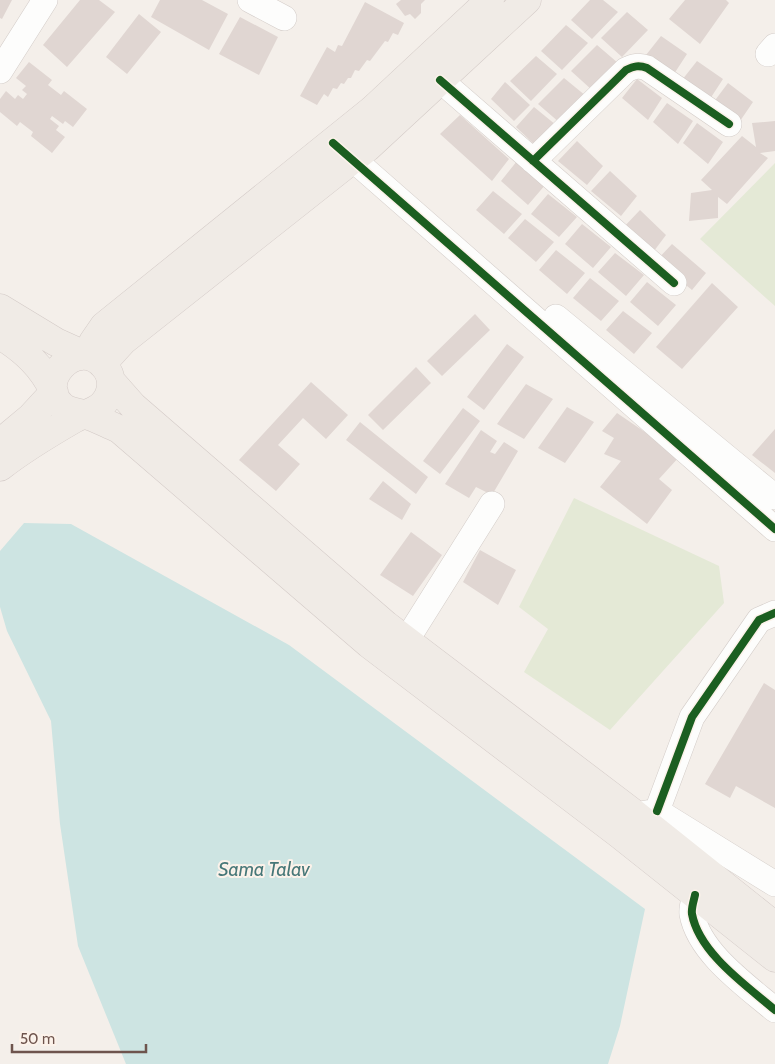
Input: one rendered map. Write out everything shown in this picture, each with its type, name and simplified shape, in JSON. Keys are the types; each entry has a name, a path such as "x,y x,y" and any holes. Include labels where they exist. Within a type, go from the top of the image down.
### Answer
{"main road":[{"path":"349,146 490,0"},
{"path":"0,467 42,437 83,414 93,412 107,399 93,342 104,326 440,80 527,0"},
{"path":"0,308 100,367 133,406 275,546 352,613 406,641 647,813 775,926"},
{"path":"0,335 20,348 36,363 47,376 58,401 65,408 119,429 275,546"},
{"path":"0,443 31,417 54,392 55,373 61,365 77,356 100,367"},
{"path":"352,613 369,644 775,958"}],"street":[{"path":"0,72 45,0"},
{"path":"250,0 284,18"},
{"path":"533,161 626,70 633,66 639,65 647,68 729,124"},
{"path":"440,80 674,284"},
{"path":"349,146 554,327 641,400 775,529"},
{"path":"641,400 775,497"},
{"path":"406,641 492,504"},
{"path":"775,613 759,620 692,717 647,813 775,884"},
{"path":"695,895 692,913 702,938 726,968 775,1010"}],"green space":[{"path":"775,163 775,306 700,239"},
{"path":"574,498 719,566 724,603 610,730 524,672 548,629 519,607"}],"water":[{"name":"Sama Talav","path":"24,523 71,524 289,645 645,909 620,1026 608,1064 126,1064 78,946 60,824 51,721 7,631 0,607 0,551"}],"building":[{"path":"0,0 12,0 2,19 0,18"},
{"path":"80,0 99,0 115,12 67,67 43,45"},
{"path":"160,0 202,0 228,14 209,50 151,17"},
{"path":"401,0 425,0 421,4 421,13 415,19 410,14 405,16 396,4"},
{"path":"590,0 603,0 618,12 592,39 571,20"},
{"path":"685,0 726,0 729,3 700,44 669,19"},
{"path":"365,2 404,23 398,35 393,33 388,42 385,41 370,61 367,60 359,71 355,70 351,78 348,78 344,84 341,83 337,89 333,88 328,97 324,94 317,105 300,96 327,47 335,52 338,45 342,46"},
{"path":"627,12 648,30 622,57 601,38"},
{"path":"139,14 161,32 127,74 106,57"},
{"path":"240,17 278,37 259,75 219,54"},
{"path":"566,25 588,43 562,70 541,51"},
{"path":"661,36 687,54 672,77 646,55"},
{"path":"597,45 618,63 592,90 571,71"},
{"path":"536,56 557,74 531,101 510,81"},
{"path":"697,61 723,79 708,102 682,80"},
{"path":"29,62 52,80 48,85 61,95 64,91 87,109 73,127 65,121 63,124 52,116 50,119 59,126 56,130 65,137 52,153 31,136 33,132 20,122 17,126 0,112 0,99 6,91 15,99 18,95 23,99 27,94 22,90 26,86 16,78"},
{"path":"564,78 586,96 560,123 538,104"},
{"path":"637,79 662,98 648,120 622,98"},
{"path":"505,82 530,105 514,121 491,99"},
{"path":"728,83 753,102 738,124 713,103"},
{"path":"667,103 693,121 678,144 653,122"},
{"path":"534,107 556,125 536,146 516,127"},
{"path":"460,115 509,159 492,181 440,134"},
{"path":"775,121 775,151 760,153 768,158 727,204 718,197 718,218 689,221 691,193 712,190 701,180 742,136 756,147 752,123"},
{"path":"697,123 723,142 708,164 683,143"},
{"path":"577,141 603,166 587,185 558,161"},
{"path":"517,161 546,184 528,205 501,181"},
{"path":"610,171 637,196 621,216 591,191"},
{"path":"493,191 522,214 504,234 476,210"},
{"path":"548,194 577,217 559,237 531,214"},
{"path":"640,210 666,235 651,255 621,230"},
{"path":"525,219 554,242 536,262 508,238"},
{"path":"582,224 611,247 593,268 565,244"},
{"path":"672,244 706,273 692,290 656,261"},
{"path":"556,250 585,273 567,294 539,270"},
{"path":"615,253 644,275 626,296 598,272"},
{"path":"590,278 619,301 601,321 573,298"},
{"path":"647,282 676,305 658,326 630,302"},
{"path":"712,283 738,307 682,369 656,347"},
{"path":"623,311 652,333 634,354 606,330"},
{"path":"475,314 490,330 442,376 427,361"},
{"path":"507,344 524,357 484,410 467,397"},
{"path":"416,367 431,383 383,430 368,415"},
{"path":"311,382 348,415 326,439 303,418 278,445 300,464 276,491 239,460"},
{"path":"526,384 553,399 524,439 497,424"},
{"path":"567,407 594,422 565,463 538,448"},
{"path":"463,408 480,421 440,474 423,461"},
{"path":"617,413 680,456 659,479 672,490 647,524 600,487 621,461 604,454 614,438 602,431"},
{"path":"360,422 428,477 416,494 346,440"},
{"path":"775,429 775,473 752,455"},
{"path":"481,430 497,441 490,452 495,454 504,442 518,451 492,495 476,487 469,498 445,484"},
{"path":"383,481 411,504 402,520 369,499"},
{"path":"411,532 442,555 413,596 380,575"},
{"path":"480,550 516,570 498,605 463,582"},
{"path":"764,683 775,690 775,808 736,786 730,798 705,784"}],"cycle path":[{"path":"533,161 626,70 634,67 641,66 647,68 729,124"},
{"path":"440,80 674,283"},
{"path":"333,143 775,529"},
{"path":"657,811 692,717 759,620 775,613"},
{"path":"695,895 692,914 696,928 704,942 726,968 775,1010"}]}
